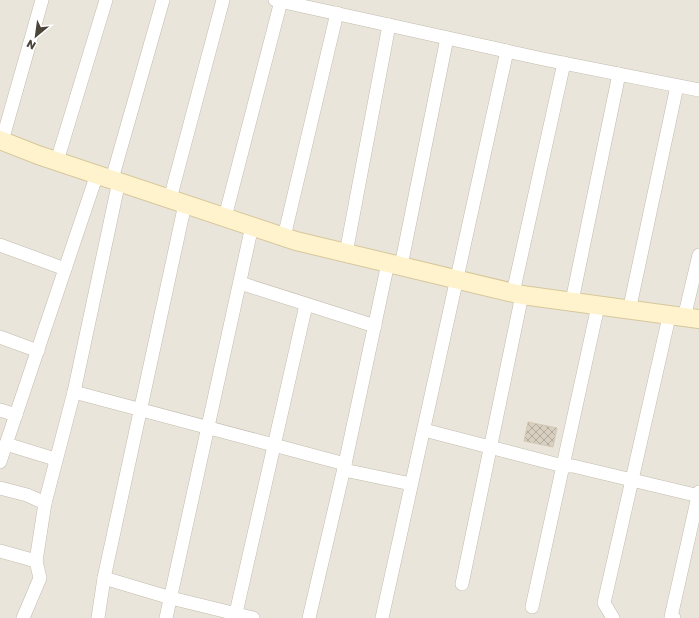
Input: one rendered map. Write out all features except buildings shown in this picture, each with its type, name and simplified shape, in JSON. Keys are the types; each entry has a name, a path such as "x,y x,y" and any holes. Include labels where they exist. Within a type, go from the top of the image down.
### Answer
{"street":[{"path":"42,0 1,140 58,161 284,237 517,294 684,318"},
{"path":"58,161 106,0"},
{"path":"23,618 40,578 36,561 45,503 55,459 74,392 109,178 163,0"},
{"path":"98,618 104,578 140,410 178,201 223,0"},
{"path":"225,217 278,1 507,51 699,90"},
{"path":"284,237 337,14"},
{"path":"346,253 389,25"},
{"path":"309,618 375,326 394,265 447,38"},
{"path":"382,618 507,51"},
{"path":"462,584 490,448 517,294 564,63"},
{"path":"572,301 619,74"},
{"path":"628,311 677,86"},
{"path":"0,462 65,269 109,178"},
{"path":"166,618 252,226"},
{"path":"0,245 65,269"},
{"path":"613,618 604,603 631,482 684,318 699,255"},
{"path":"240,284 375,326"},
{"path":"236,613 306,304"},
{"path":"532,607 598,306"},
{"path":"0,337 38,351"},
{"path":"74,392 274,445 344,467 412,484"},
{"path":"0,410 16,415"},
{"path":"424,430 563,466 573,466 631,482 699,495 671,616 674,618"},
{"path":"6,444 55,459"},
{"path":"0,488 27,495 45,503"},
{"path":"0,551 36,561"},
{"path":"104,578 171,598 253,618"}],"shaded area":[{"path":"0,0 699,0 699,618 0,618"}]}
